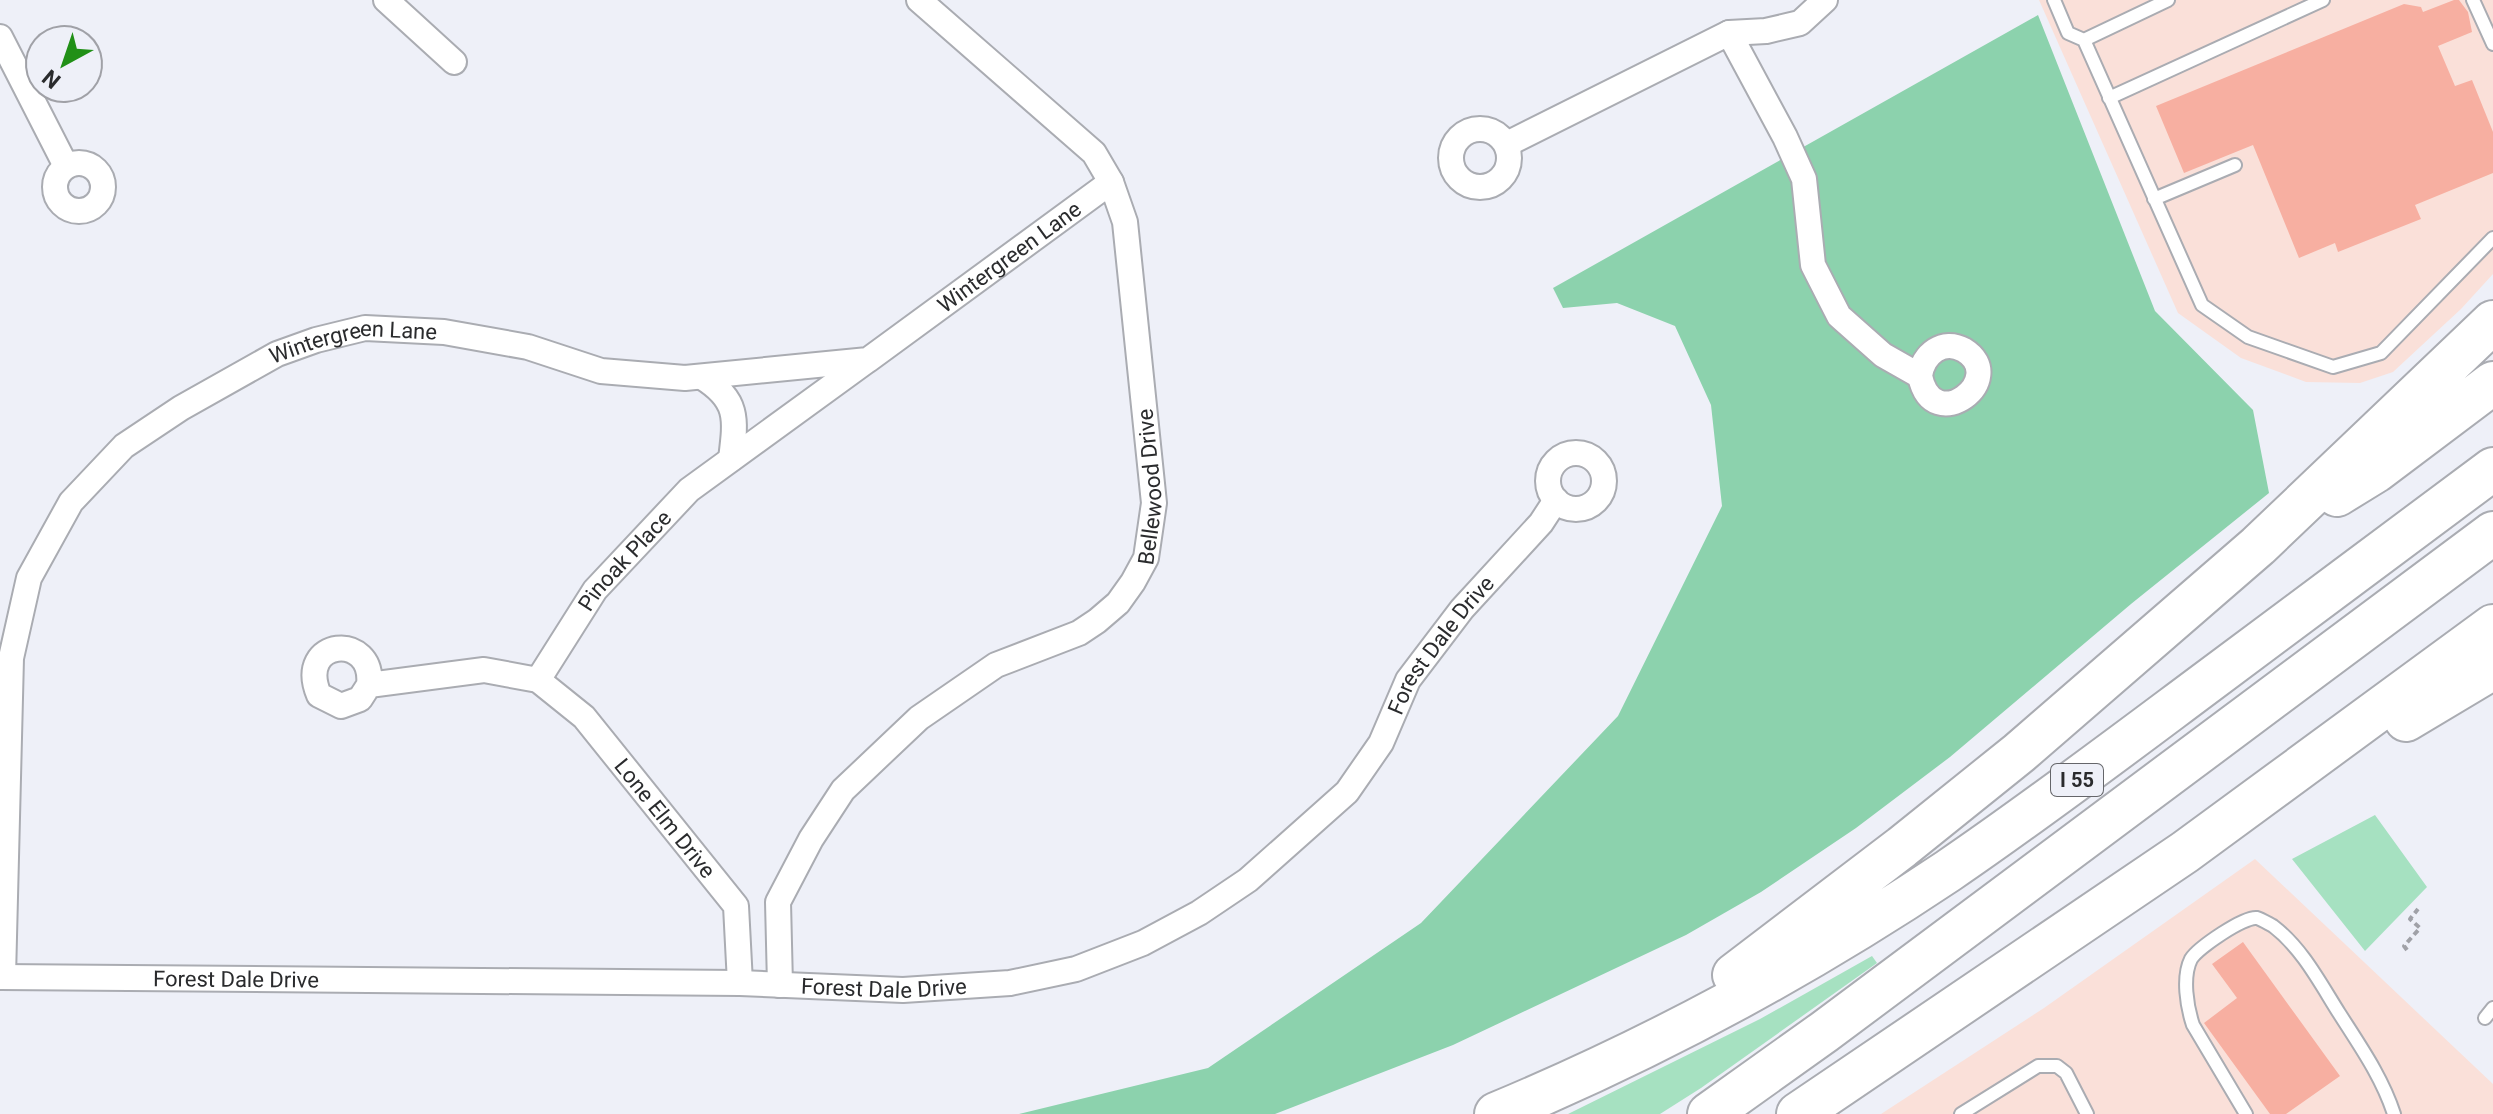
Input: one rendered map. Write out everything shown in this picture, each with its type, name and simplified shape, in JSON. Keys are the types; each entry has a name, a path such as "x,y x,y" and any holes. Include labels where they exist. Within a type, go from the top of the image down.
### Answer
{"highway":[{"path":"1635,1051 1958,804 2258,546 2493,322"},
{"path":"2258,546 2376,471 2493,383"},
{"name":"I 55","path":"1496,1114 1635,1051 1822,949 1947,871 2046,803 2493,469"},
{"name":"I 55","path":"1709,1114 1824,1032 2493,533"},
{"path":"1798,1114 2185,852 2493,626"},
{"path":"2185,852 2493,668"}],"street":[{"path":"386,0 454,62"},
{"name":"Bellewood Drive","path":"780,985 778,902 811,839 843,790 919,718 996,665 1079,633 1118,603 1146,558 1154,503 1125,222 1111,182 1094,153 919,0"},
{"path":"1507,144 1729,33 1766,31 1800,23 1825,0"},
{"path":"1729,33 1804,179 1813,265 1839,316 1883,355 1920,376"},
{"path":"0,37 66,166"},
{"name":"Wintergreen Lane","path":"2,977 5,658 29,578 71,502 124,446 181,408 277,354 365,328 444,332 528,347 601,371 685,378 868,360 1111,182"},
{"name":"Pinoak Place","path":"538,680 595,590 689,490 868,360"},
{"path":"702,377 718,387 730,400 735,426 731,459"},
{"name":"Forest Dale Drive","path":"2,977 740,983 903,990 1010,983 1076,969 1143,943 1199,913 1248,880 1347,792 1381,743 1408,680 1462,609 1541,523 1556,500"},
{"path":"369,685 484,670 538,680"},
{"name":"Lone Elm Drive","path":"538,680 584,717 736,906 740,983"},
{"path":"727,895 746,902 765,901 786,887"}],"lane":[{"path":"2054,0 2068,33 2084,40 2202,305 2248,337 2333,367 2381,353 2493,238"},
{"path":"2084,40 2168,0"},
{"path":"2109,98 2323,0"},
{"path":"2473,0 2493,44"},
{"path":"2154,199 2235,165"},
{"path":"2246,1114 2193,1025 2188,1011 2187,974 2191,960 2200,949 2246,919 2257,918 2273,926 2303,956 2385,1087 2394,1114"},
{"path":"1961,1114 2038,1066 2057,1066 2066,1073 2087,1114"}],"path":[{"path":"2407,950 2404,946 2420,928 2410,919 2418,909"}],"shaded area":[{"path":"2039,0 2493,0 2493,274 2461,309 2393,372 2360,383 2306,382 2241,358 2178,313"},
{"path":"2255,859 2493,1084 2493,1114 1881,1114 2044,1008"}],"green space":[{"path":"2038,15 2155,311 2253,410 2269,493 2131,604 1950,757 1856,828 1761,892 1686,935 1453,1045 1275,1114 1019,1114 1208,1068 1421,923 1618,716 1722,506 1711,405 1675,326 1617,303 1563,308 1553,288"},
{"path":"2375,815 2427,887 2365,951 2292,859"},
{"path":"1872,956 1877,963 1660,1114 1568,1114 1760,1019"}],"building":[{"path":"2459,0 2468,12 2472,32 2438,46 2455,86 2472,80 2493,132 2493,173 2415,205 2421,219 2338,252 2335,243 2299,258 2253,145 2184,173 2156,106 2404,4 2421,7 2423,12"},
{"path":"2243,942 2340,1076 2286,1114 2270,1114 2204,1023 2237,998 2212,964"}]}
